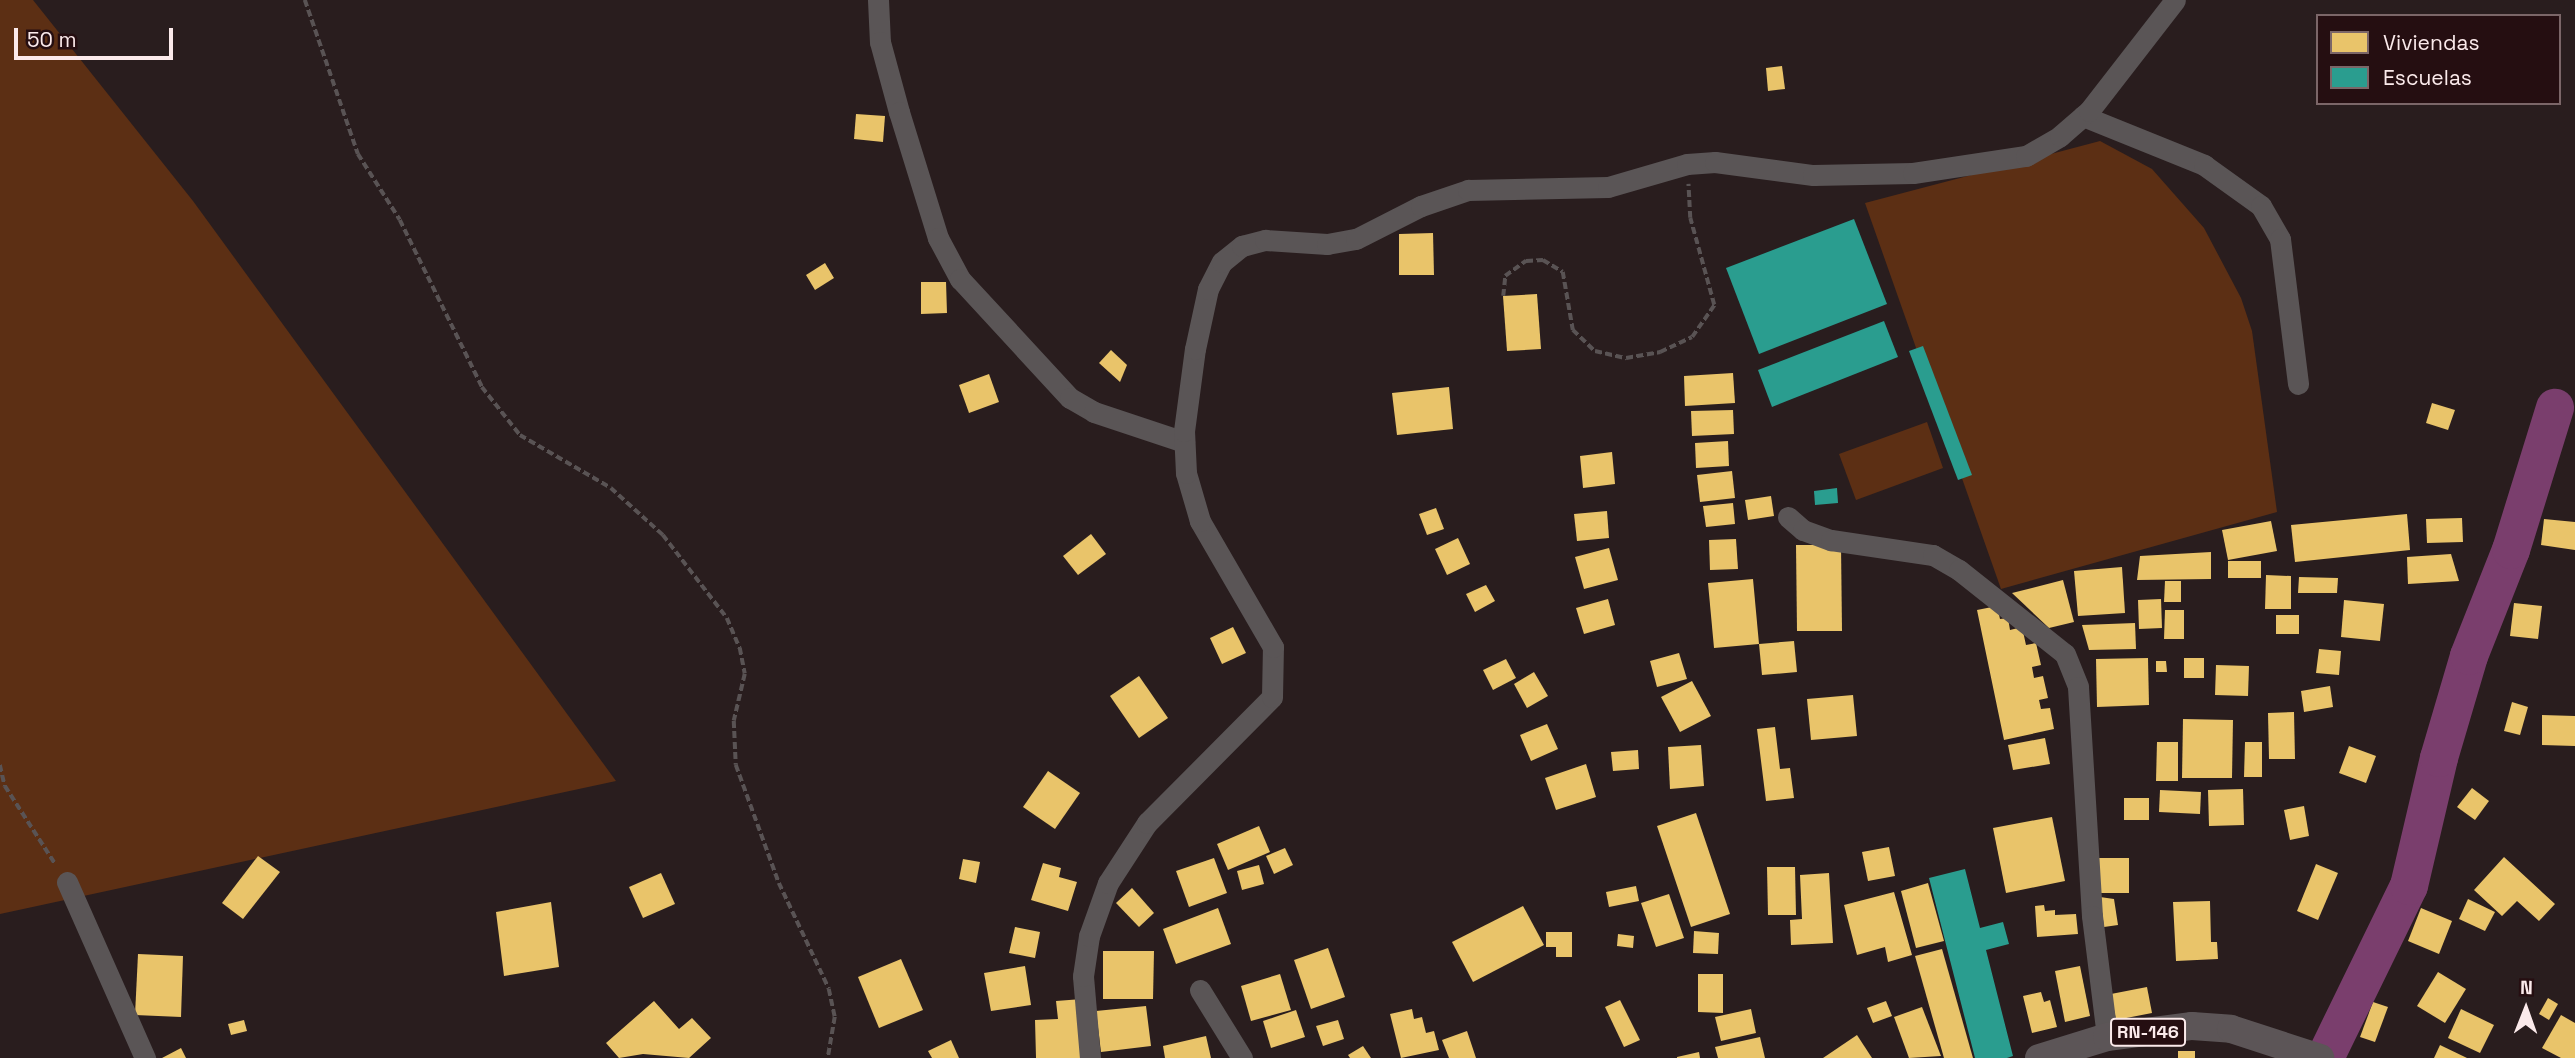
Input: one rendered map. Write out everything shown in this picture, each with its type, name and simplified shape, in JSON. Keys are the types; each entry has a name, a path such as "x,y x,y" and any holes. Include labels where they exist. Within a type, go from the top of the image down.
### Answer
{"main road":[{"name":"RN-146","path":"2039,1058 2107,1037 2192,1026 2259,1037 2320,1058"}],"street":[{"path":"878,0 880,42 899,111 938,238 960,279 1070,398 1094,412 1184,442"},
{"path":"1090,1058 1083,976 1089,936 1108,883 1147,822 1272,697 1276,674 1273,647 1200,520 1185,472 1184,442 1195,349 1208,289 1222,262 1242,246 1265,240 1327,244 1356,239 1421,206 1468,190 1608,187 1687,164 1715,162 1813,175 1913,173 2026,156 2083,116 2120,75 2175,0"},
{"path":"2083,116 2204,165 2261,206 2280,239 2298,384"},
{"path":"1788,517 1803,530 1831,540 1933,555 1959,570 2065,654 2078,687 2092,916 2107,1037"},
{"path":"67,882 145,1058"},
{"path":"1200,990 1242,1058"}],"path":[{"path":"305,0 358,154 400,220 482,387 520,435 611,488 663,535 727,618 740,648 745,674 734,721 736,765 779,883 829,989 835,1017 828,1058"},
{"path":"1503,296 1505,276 1526,261 1543,260 1563,272 1573,330 1595,351 1626,358 1660,352 1692,337 1714,305 1690,218 1687,164"},
{"path":"0,765 5,786 67,882"}],"shaded area":[{"path":"0,0 33,0 193,201 616,781 0,914"},
{"path":"2100,141 2152,169 2204,228 2241,298 2252,331 2277,512 2001,589 1865,203"},
{"path":"1927,422 1943,468 1856,500 1839,454"}],"building: Viviendas":[{"path":"1782,66 1785,89 1768,91 1766,68"},
{"path":"856,114 885,116 883,142 854,139"},
{"path":"1433,233 1434,275 1399,275 1399,234"},
{"path":"825,263 834,278 815,290 806,275"},
{"path":"921,282 946,282 947,313 921,314"},
{"path":"1537,294 1541,349 1507,351 1503,296"},
{"path":"1111,350 1127,365 1120,382 1099,363"},
{"path":"1733,373 1735,403 1685,406 1684,376"},
{"path":"989,374 999,402 969,413 959,385"},
{"path":"1449,387 1453,429 1397,435 1392,393"},
{"path":"2432,403 2455,410 2448,430 2426,423"},
{"path":"1733,410 1734,434 1692,436 1691,411"},
{"path":"1728,441 1729,466 1696,468 1695,443"},
{"path":"1612,452 1615,484 1583,488 1580,456"},
{"path":"1732,471 1735,498 1700,502 1697,475"},
{"path":"1771,496 1774,516 1748,520 1745,500"},
{"path":"1733,503 1735,524 1706,527 1703,506"},
{"path":"1436,508 1444,529 1427,535 1419,514"},
{"path":"1607,511 1609,538 1577,541 1574,514"},
{"path":"2407,514 2410,550 2295,562 2291,525"},
{"path":"2462,518 2463,542 2427,543 2426,519"},
{"path":"2544,519 2575,522 2575,550 2541,545"},
{"path":"2271,521 2277,551 2228,560 2222,530"},
{"path":"1091,534 1106,554 1078,575 1063,556"},
{"path":"1458,538 1470,564 1447,575 1435,549"},
{"path":"1736,539 1738,569 1710,570 1709,540"},
{"path":"1796,545 1841,545 1842,631 1797,631"},
{"path":"1609,548 1618,580 1584,589 1575,557"},
{"path":"2211,552 2211,579 2137,580 2140,556"},
{"path":"2451,554 2459,581 2408,584 2407,557"},
{"path":"2228,561 2261,561 2261,578 2228,578"},
{"path":"2122,567 2125,613 2078,616 2074,571"},
{"path":"2266,575 2291,576 2291,609 2265,609"},
{"path":"2299,577 2338,578 2337,593 2298,593"},
{"path":"1753,579 1759,644 1714,648 1708,583"},
{"path":"2063,580 2074,622 2049,628 2012,593"},
{"path":"2165,581 2181,581 2181,602 2164,602"},
{"path":"1486,585 1495,601 1475,612 1466,594"},
{"path":"1608,599 1615,625 1584,634 1576,608"},
{"path":"2161,599 2162,628 2139,629 2138,600"},
{"path":"2344,600 2384,604 2380,641 2341,637"},
{"path":"2514,603 2542,606 2538,639 2510,636"},
{"path":"1997,606 2000,619 2008,618 2010,630 2022,627 2026,645 2036,643 2041,665 2032,667 2034,678 2043,676 2048,698 2039,700 2041,709 2050,708 2054,729 2004,740 1977,610"},
{"path":"2165,610 2184,610 2184,639 2164,639"},
{"path":"2276,615 2299,615 2299,634 2276,634"},
{"path":"2135,623 2136,649 2089,650 2082,625"},
{"path":"1233,627 1246,653 1222,664 1210,638"},
{"path":"1794,641 1797,672 1762,675 1759,644"},
{"path":"2319,649 2341,651 2339,675 2316,673"},
{"path":"1679,653 1687,679 1657,687 1650,661"},
{"path":"2148,658 2149,705 2097,707 2096,659"},
{"path":"2184,658 2204,658 2204,678 2184,678"},
{"path":"1506,659 1516,678 1493,690 1483,670"},
{"path":"2156,661 2166,661 2167,672 2156,672"},
{"path":"2216,665 2249,666 2248,696 2215,695"},
{"path":"1534,672 1548,696 1527,708 1514,684"},
{"path":"1139,676 1168,718 1139,738 1110,696"},
{"path":"1692,681 1711,716 1680,732 1661,697"},
{"path":"2330,686 2333,707 2304,712 2301,691"},
{"path":"1853,695 1857,736 1811,740 1807,699"},
{"path":"2512,702 2528,707 2520,735 2504,731"},
{"path":"2294,712 2295,759 2269,759 2268,713"},
{"path":"2542,715 2575,716 2575,746 2542,745"},
{"path":"2183,719 2233,720 2232,778 2182,778"},
{"path":"1547,724 1558,749 1531,761 1520,735"},
{"path":"1775,727 1780,769 1790,768 1794,798 1766,801 1757,729"},
{"path":"2045,738 2050,764 2013,770 2008,745"},
{"path":"2157,742 2178,742 2178,781 2156,781"},
{"path":"2245,742 2262,742 2262,777 2244,777"},
{"path":"1701,745 1704,786 1670,789 1668,747"},
{"path":"2349,746 2376,756 2366,783 2339,773"},
{"path":"1638,750 1639,769 1613,771 1611,752"},
{"path":"1586,764 1596,797 1556,810 1545,778"},
{"path":"1048,771 1080,793 1055,829 1023,807"},
{"path":"2472,788 2489,801 2475,820 2457,807"},
{"path":"2243,789 2244,825 2209,826 2208,790"},
{"path":"2160,790 2201,792 2200,814 2159,812"},
{"path":"2124,798 2149,798 2149,820 2124,820"},
{"path":"2304,806 2309,836 2290,840 2284,810"},
{"path":"1696,813 1730,914 1691,927 1657,826"},
{"path":"2052,817 2065,881 2006,893 1993,828"},
{"path":"1259,826 1270,852 1228,870 1217,844"},
{"path":"1889,847 1895,876 1868,881 1862,852"},
{"path":"1285,848 1293,865 1274,874 1266,856"},
{"path":"258,856 280,872 243,919 222,903"},
{"path":"2504,857 2555,904 2539,921 2517,901 2502,916 2474,890"},
{"path":"1214,858 1227,893 1189,907 1176,871"},
{"path":"2096,858 2129,858 2129,893 2096,893"},
{"path":"963,859 980,862 976,883 959,879"},
{"path":"1043,863 1061,868 1059,877 1077,882 1068,911 1031,900"},
{"path":"2316,864 2338,873 2318,920 2297,911"},
{"path":"1259,865 1264,884 1242,890 1237,871"},
{"path":"1767,867 1795,867 1796,915 1768,915"},
{"path":"661,873 675,904 643,918 629,887"},
{"path":"1829,873 1833,943 1791,945 1790,920 1802,919 1800,875"},
{"path":"1928,883 1944,941 1916,948 1901,891"},
{"path":"1636,886 1639,901 1609,907 1606,892"},
{"path":"1132,888 1154,913 1139,927 1116,903"},
{"path":"1894,892 1912,955 1888,962 1885,947 1857,955 1844,905"},
{"path":"1669,894 1684,938 1656,947 1641,903"},
{"path":"2100,897 2114,899 2118,925 2104,927"},
{"path":"2468,899 2495,912 2485,931 2459,919"},
{"path":"2210,901 2211,942 2217,942 2218,959 2176,961 2173,902"},
{"path":"551,902 559,967 504,976 496,912"},
{"path":"2044,905 2045,911 2055,910 2055,915 2076,914 2078,934 2037,937 2035,906"},
{"path":"1523,906 1544,945 1473,982 1452,942"},
{"path":"1218,908 1231,944 1176,964 1163,929"},
{"path":"2421,908 2452,921 2439,954 2408,941"},
{"path":"1015,927 1040,932 1035,958 1009,953"},
{"path":"1694,931 1719,933 1718,954 1693,953"},
{"path":"1546,932 1572,932 1572,957 1556,957 1556,947 1546,947"},
{"path":"1618,934 1634,936 1633,948 1617,946"},
{"path":"1328,948 1345,997 1311,1009 1294,960"},
{"path":"1942,949 1973,1058 1944,1058 1915,956"},
{"path":"1103,951 1154,951 1153,999 1103,999"},
{"path":"138,954 183,956 181,1017 135,1015"},
{"path":"901,959 923,1010 879,1028 858,977"},
{"path":"1025,966 1031,1005 991,1011 984,973"},
{"path":"2080,966 2090,1016 2065,1022 2055,971"},
{"path":"2438,972 2466,989 2445,1023 2417,1006"},
{"path":"1280,974 1291,1010 1251,1021 1241,986"},
{"path":"1698,974 1723,974 1723,1013 1698,1012"},
{"path":"2147,987 2152,1013 2116,1020 2111,994"},
{"path":"2041,992 2044,1002 2050,1000 2057,1027 2032,1033 2023,996"},
{"path":"2548,998 2558,1004 2549,1020 2539,1014"},
{"path":"1082,999 1085,1058 1036,1058 1035,1020 1058,1019 1056,1001"},
{"path":"1620,1000 1640,1040 1624,1047 1605,1007"},
{"path":"654,1001 679,1029 692,1018 711,1038 689,1058 643,1054 619,1058 606,1043"},
{"path":"1886,1001 1892,1016 1873,1023 1867,1008"},
{"path":"2373,1002 2388,1007 2375,1042 2360,1037"},
{"path":"1146,1006 1151,1046 1101,1052 1096,1011"},
{"path":"1922,1007 1941,1056 1909,1058 1894,1017"},
{"path":"1412,1009 1414,1019 1422,1017 1426,1033 1434,1031 1439,1050 1401,1058 1390,1014"},
{"path":"1751,1009 1756,1033 1721,1041 1715,1017"},
{"path":"2461,1009 2494,1025 2480,1053 2448,1038"},
{"path":"1296,1010 1305,1037 1271,1048 1263,1021"},
{"path":"2561,1015 2575,1023 2575,1058 2561,1058 2542,1048"},
{"path":"244,1020 247,1031 231,1035 228,1024"},
{"path":"1338,1020 1344,1039 1323,1046 1316,1026"},
{"path":"1467,1031 1476,1058 1449,1058 1442,1040"},
{"path":"1857,1035 1872,1058 1823,1058"},
{"path":"1206,1036 1211,1058 1165,1058 1163,1046"},
{"path":"1760,1037 1765,1058 1718,1058 1715,1047"},
{"path":"951,1040 959,1058 932,1058 928,1051"},
{"path":"2440,1045 2467,1058 2434,1058"},
{"path":"1363,1046 1371,1058 1350,1058 1348,1055"},
{"path":"181,1048 186,1058 162,1058"},
{"path":"2178,1051 2195,1051 2195,1058 2178,1058"},
{"path":"1699,1052 1700,1058 1677,1058 1677,1057"}],"building: Escuelas":[{"path":"1854,219 1887,304 1759,354 1726,268"},
{"path":"1884,321 1898,357 1772,407 1758,370"},
{"path":"1923,346 1972,475 1958,480 1909,351"},
{"path":"1837,488 1838,503 1815,505 1814,491"},
{"path":"1965,869 1980,928 2003,922 2009,944 1986,950 2013,1056 2007,1058 1975,1058 1929,878"}],"waterway":[{"path":"2325,1058 2409,886 2439,758 2469,656 2511,550 2555,408"}]}
